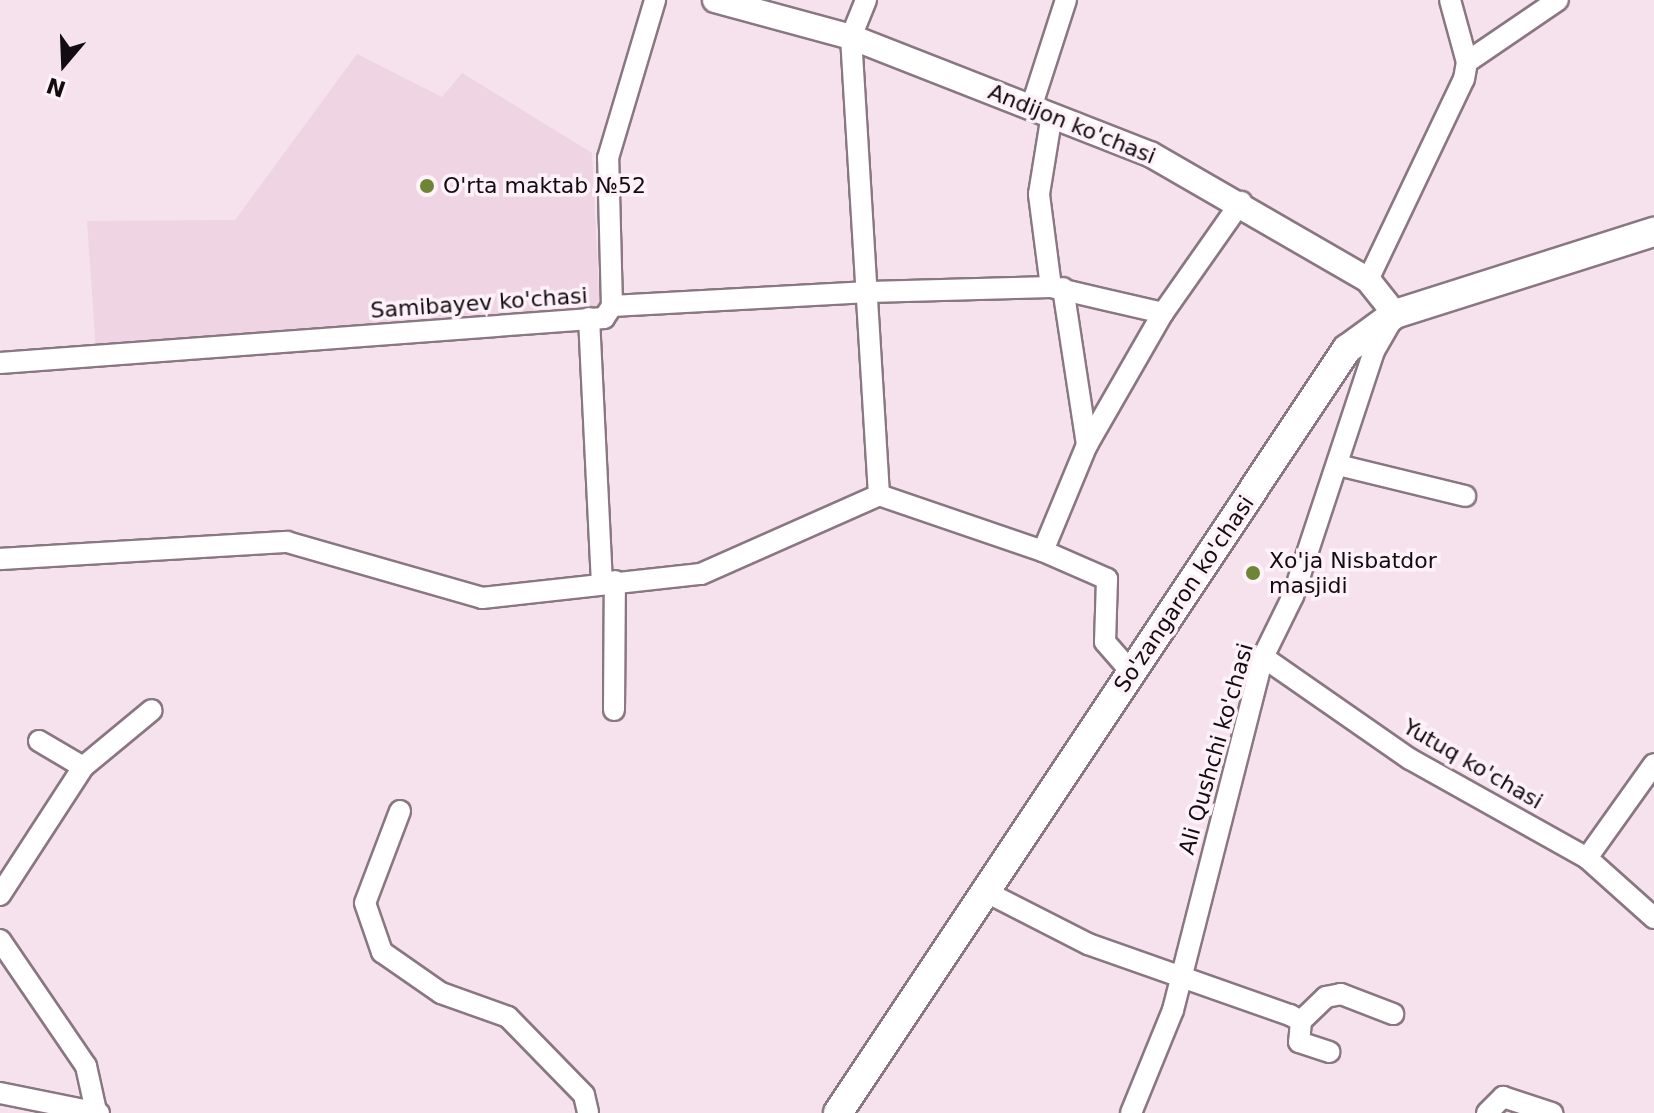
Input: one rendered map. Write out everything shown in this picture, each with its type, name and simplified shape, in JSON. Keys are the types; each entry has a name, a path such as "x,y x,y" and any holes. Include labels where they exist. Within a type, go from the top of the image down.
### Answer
{"main road":[{"name":"So'zangaron ko'chasi","path":"838,1113 990,894 1347,349 1395,314 1654,232"}],"street":[{"path":"612,306 608,158 655,0"},
{"name":"Andijon ko'chasi","path":"715,0 851,37 1042,109 1241,202 1368,280 1395,314"},
{"path":"866,0 851,37 869,292 879,495"},
{"path":"1066,0 1042,109 1039,194 1087,445"},
{"path":"1450,0 1467,62"},
{"path":"1368,280 1467,62 1558,0"},
{"path":"1043,551 1087,445 1163,313 1241,202"},
{"name":"Samibayev ko'chasi","path":"0,363 604,318 612,306 869,292 1057,287 1163,313"},
{"name":"Ali Qushchi ko'chasi","path":"1131,1113 1180,974 1263,657 1293,596 1374,351 1395,314"},
{"path":"589,318 614,710"},
{"path":"1338,465 1465,496"},
{"path":"0,559 176,543 287,542 482,598 701,574 879,495 1043,551 1107,579 1105,642 1132,673"},
{"name":"Yutuq ko'chasi","path":"1263,657 1410,759 1587,858 1654,918"},
{"path":"0,895 83,767 152,710"},
{"path":"39,741 83,767"},
{"path":"1587,858 1654,764"},
{"path":"400,811 365,903 382,952 441,993 508,1017 584,1095 588,1113"},
{"path":"990,894 1088,944 1180,974 1301,1021"},
{"path":"0,940 86,1066 97,1112 0,1093"},
{"path":"1329,1052 1299,1042 1301,1021 1326,997 1341,994 1393,1014"},
{"path":"1487,1113 1503,1097 1552,1113"}],"shaded area":[{"name":"O'rta maktab №52","path":"357,54 442,97 462,73 592,153 600,312 96,351 87,221 235,220"}],"place":[{"name":"O'rta maktab №52","path":"427,186"},
{"name":"Xo'ja Nisbatdor masjidi","path":"1253,573"}]}
